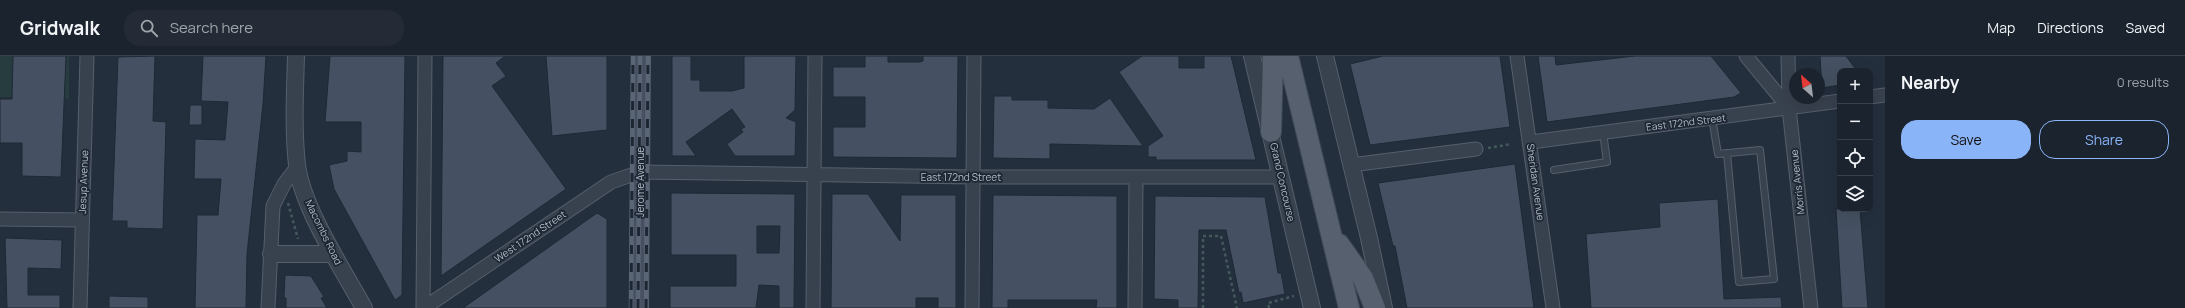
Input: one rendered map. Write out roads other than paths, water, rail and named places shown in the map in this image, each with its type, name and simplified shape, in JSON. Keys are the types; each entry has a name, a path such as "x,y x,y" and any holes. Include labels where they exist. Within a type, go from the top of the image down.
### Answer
{"main road":[{"name":"Jerome Avenue","path":"639,308 641,56"},
{"path":"1271,132 1273,56"},
{"path":"1288,56 1349,308"},
{"path":"1332,235 1363,278 1376,308"}],"street":[{"name":"Jesup Avenue","path":"80,308 87,56"},
{"name":"Macombs Road","path":"296,56 294,105 297,167 308,203 333,254 364,308"},
{"path":"424,308 425,56"},
{"path":"813,308 815,56"},
{"path":"972,308 974,56"},
{"name":"Grand Concourse","path":"1252,56 1312,308"},
{"path":"1325,56 1384,308"},
{"name":"Sheridan Avenue","path":"1517,56 1531,142 1553,308"},
{"path":"1746,56 1789,108"},
{"name":"Morris Avenue","path":"1788,56 1789,108 1811,308"},
{"path":"1873,97 1885,95"},
{"name":"East 172nd Street","path":"1531,142 1837,101"},
{"path":"1351,166 1476,149"},
{"path":"268,308 273,206 284,184 297,167"},
{"name":"West 172nd Street","path":"424,308 611,182 640,172"},
{"name":"East 172nd Street","path":"640,172 973,177 1282,177"},
{"path":"1135,308 1136,178"},
{"path":"0,219 82,220"},
{"path":"270,254 333,254"}],"lane":[{"path":"1712,118 1718,154 1726,153 1760,150 1774,279 1739,282 1726,153"},
{"path":"1554,170 1607,162 1603,132"}],"railway":[{"path":"631,308 633,56"},
{"path":"638,308 640,56"},
{"path":"646,308 648,56"}]}
